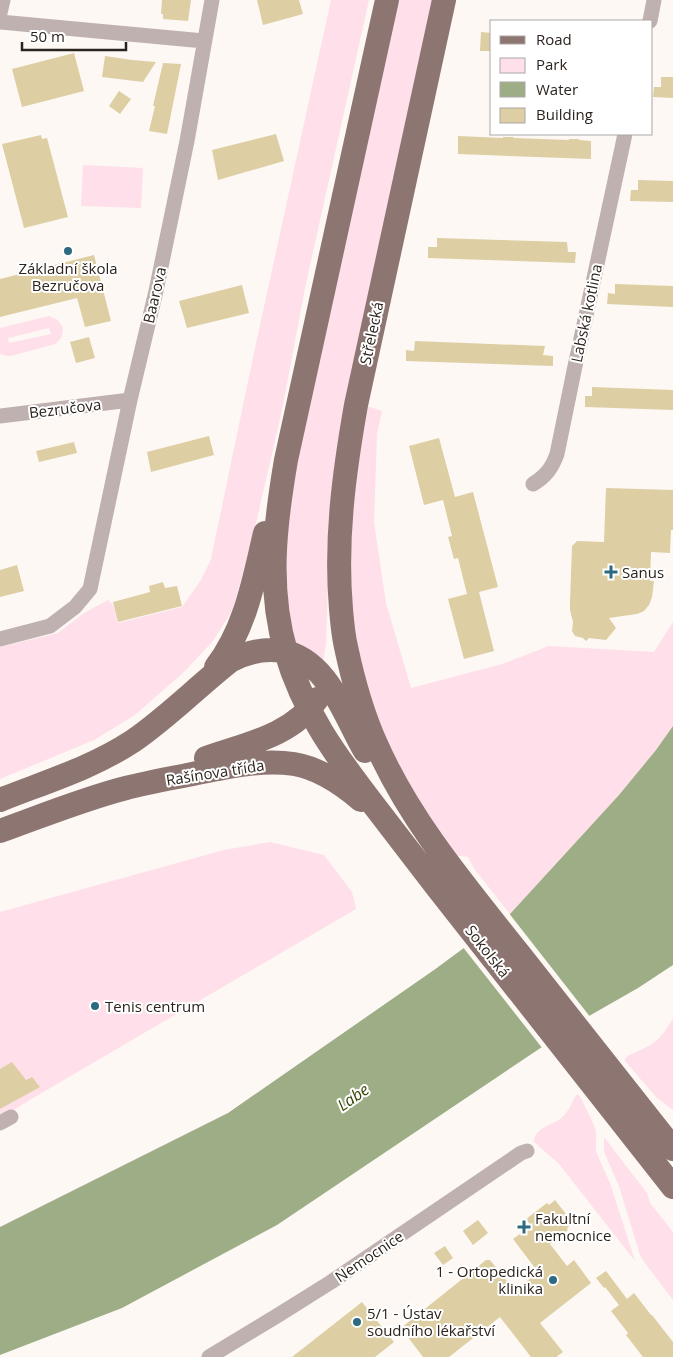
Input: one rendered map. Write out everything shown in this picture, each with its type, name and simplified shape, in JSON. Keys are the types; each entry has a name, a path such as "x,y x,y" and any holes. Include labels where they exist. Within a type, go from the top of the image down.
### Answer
{"main road":[{"path":"286,652 276,607 274,563 278,510 286,460 387,0"},
{"name":"Střelecká","path":"352,670 345,645 339,590 338,564 343,485 356,405 444,0"},
{"path":"195,691 222,660 236,635 246,608 269,515 286,460"},
{"path":"127,788 272,735 290,726 308,711 320,696 332,670 336,649 338,564"},
{"path":"0,800 96,763 132,742 218,671 240,656 253,651 264,650 286,652 304,659 314,666 328,682 378,773 433,844"},
{"name":"Sokolská","path":"286,652 308,711 340,761 673,1187"},
{"name":"Sokolská","path":"352,670 357,694 381,755 409,806 433,844 673,1149"},
{"name":"Rašínova třída","path":"0,831 127,788 234,766 267,762 295,764 319,772 345,787 370,808 407,848"}],"street":[{"path":"0,13 2,0"},
{"name":"Baarova","path":"0,639 50,626 75,607 90,589 130,400 156,291 187,141 212,0"},
{"path":"650,20 654,0"},
{"path":"0,22 204,41"},
{"name":"Labská kotlina","path":"534,484 546,475 554,465 558,454 625,135"},
{"name":"Bezručova","path":"0,416 130,400"},
{"name":"Nemocnice","path":"209,1357 331,1282 521,1153 527,1151"}],"green space":[{"path":"331,0 369,0 305,288 282,410 254,532 233,609 213,641 184,672 135,715 94,740 0,779 0,647 58,633 84,613 108,600 113,605 118,623 182,607 201,580 211,559"},
{"path":"396,0 435,0 328,582 326,644 323,661 294,644 285,591 284,542 291,481"},
{"path":"83,165 143,168 141,208 81,206"},
{"path":"49,316 58,320 63,328 63,333 55,344 7,356 0,354 0,328","holes":["49,328 51,334 9,343 8,338"]},
{"path":"364,405 382,411 377,434 374,522 386,603 411,688 502,664 549,646 654,652 673,622 673,726 619,795 510,914 475,870 468,857 453,855 427,817 391,751 368,692 354,634 349,572 350,525"},
{"name":"Tenis centrum","path":"270,842 324,855 352,892 356,909 0,1119 0,912 224,850"},
{"path":"673,1018 673,1110 657,1098 625,1059 627,1056 659,1038"},
{"path":"578,1094 593,1123 596,1132 596,1152 610,1183 635,1261 559,1164 534,1142 540,1130 563,1117"},
{"path":"604,1137 647,1193 650,1203 673,1232 673,1300 640,1255 619,1186 604,1152"}],"water":[{"name":"Labe","path":"673,726 673,965 589,1016 277,1225 122,1308 0,1355 0,1227 228,1113 434,970 510,914 619,795"}],"pier":[{"path":"508,912 591,1018 543,1049 462,946"}],"building":[{"path":"162,0 191,0 188,21 163,19 163,14 161,14"},
{"path":"257,0 299,0 303,14 263,25"},
{"path":"481,32 490,33 490,51 480,51"},
{"path":"74,53 84,91 22,107 12,69"},
{"path":"105,56 156,62 143,82 102,77"},
{"path":"163,63 181,64 167,134 149,131"},
{"path":"661,77 673,77 673,98 653,97 654,87 661,87"},
{"path":"119,91 131,99 120,114 109,106"},
{"path":"276,134 284,161 218,180 212,150"},
{"path":"41,135 42,139 47,138 68,217 24,228 2,144"},
{"path":"458,136 579,139 591,141 591,159 458,154"},
{"path":"638,180 673,181 673,202 630,201 631,190 638,190"},
{"path":"437,238 567,242 568,252 576,252 575,263 428,258 428,247 437,247"},
{"path":"94,255 111,321 85,327 77,298 0,317 0,279"},
{"path":"615,284 673,286 673,307 607,304 608,293 615,294"},
{"path":"242,285 249,313 187,328 179,301"},
{"path":"89,337 95,358 76,363 70,342"},
{"path":"415,341 545,346 543,355 553,356 553,366 406,361 406,350 414,351"},
{"path":"592,387 673,390 673,410 585,407 585,396 592,396"},
{"path":"209,436 214,455 151,472 147,452"},
{"path":"439,438 455,497 473,492 498,587 479,592 494,651 464,659 448,599 467,594 458,558 454,559 448,537 452,536 443,500 424,505 409,446"},
{"path":"74,442 77,453 39,462 36,451"},
{"path":"606,488 673,490 673,530 671,530 670,553 651,552 650,581 654,581 652,597 644,611 637,614 609,618 616,628 606,640 589,638 586,641 575,636 572,631 573,622 570,601 572,546 577,541 604,542"},
{"path":"17,565 24,591 0,597 0,570"},
{"path":"163,582 165,588 177,586 182,606 118,622 113,602 150,592 149,586"},
{"path":"12,1062 26,1080 32,1077 40,1087 0,1109 0,1069"},
{"name":"1 - Ortopedická klinika","path":"555,1200 573,1223 567,1228 568,1230 550,1244 567,1266 574,1260 591,1283 540,1323 563,1352 556,1357 531,1357 500,1317 449,1357 423,1357 401,1328 486,1260 490,1260 515,1291 538,1272 513,1239 531,1226 526,1219 547,1203 549,1205"},
{"path":"478,1220 488,1233 473,1245 463,1231"},
{"path":"445,1246 453,1258 443,1265 434,1253"},
{"path":"606,1271 627,1299 634,1293 652,1315 673,1342 673,1357 643,1357 611,1311 619,1305 596,1278"},
{"name":"5/1 - Ústav soudního lékařství","path":"362,1302 394,1342 375,1357 292,1357"}],"place":[{"name":"Základní škola Bezručova","path":"68,251"},
{"name":"Sanus","path":"611,572"},
{"name":"Tenis centrum","path":"95,1006"},
{"name":"Fakultní nemocnice","path":"524,1227"},
{"name":"1 - Ortopedická klinika","path":"553,1280"},
{"name":"5/1 - Ústav soudního lékařství","path":"357,1322"}]}
